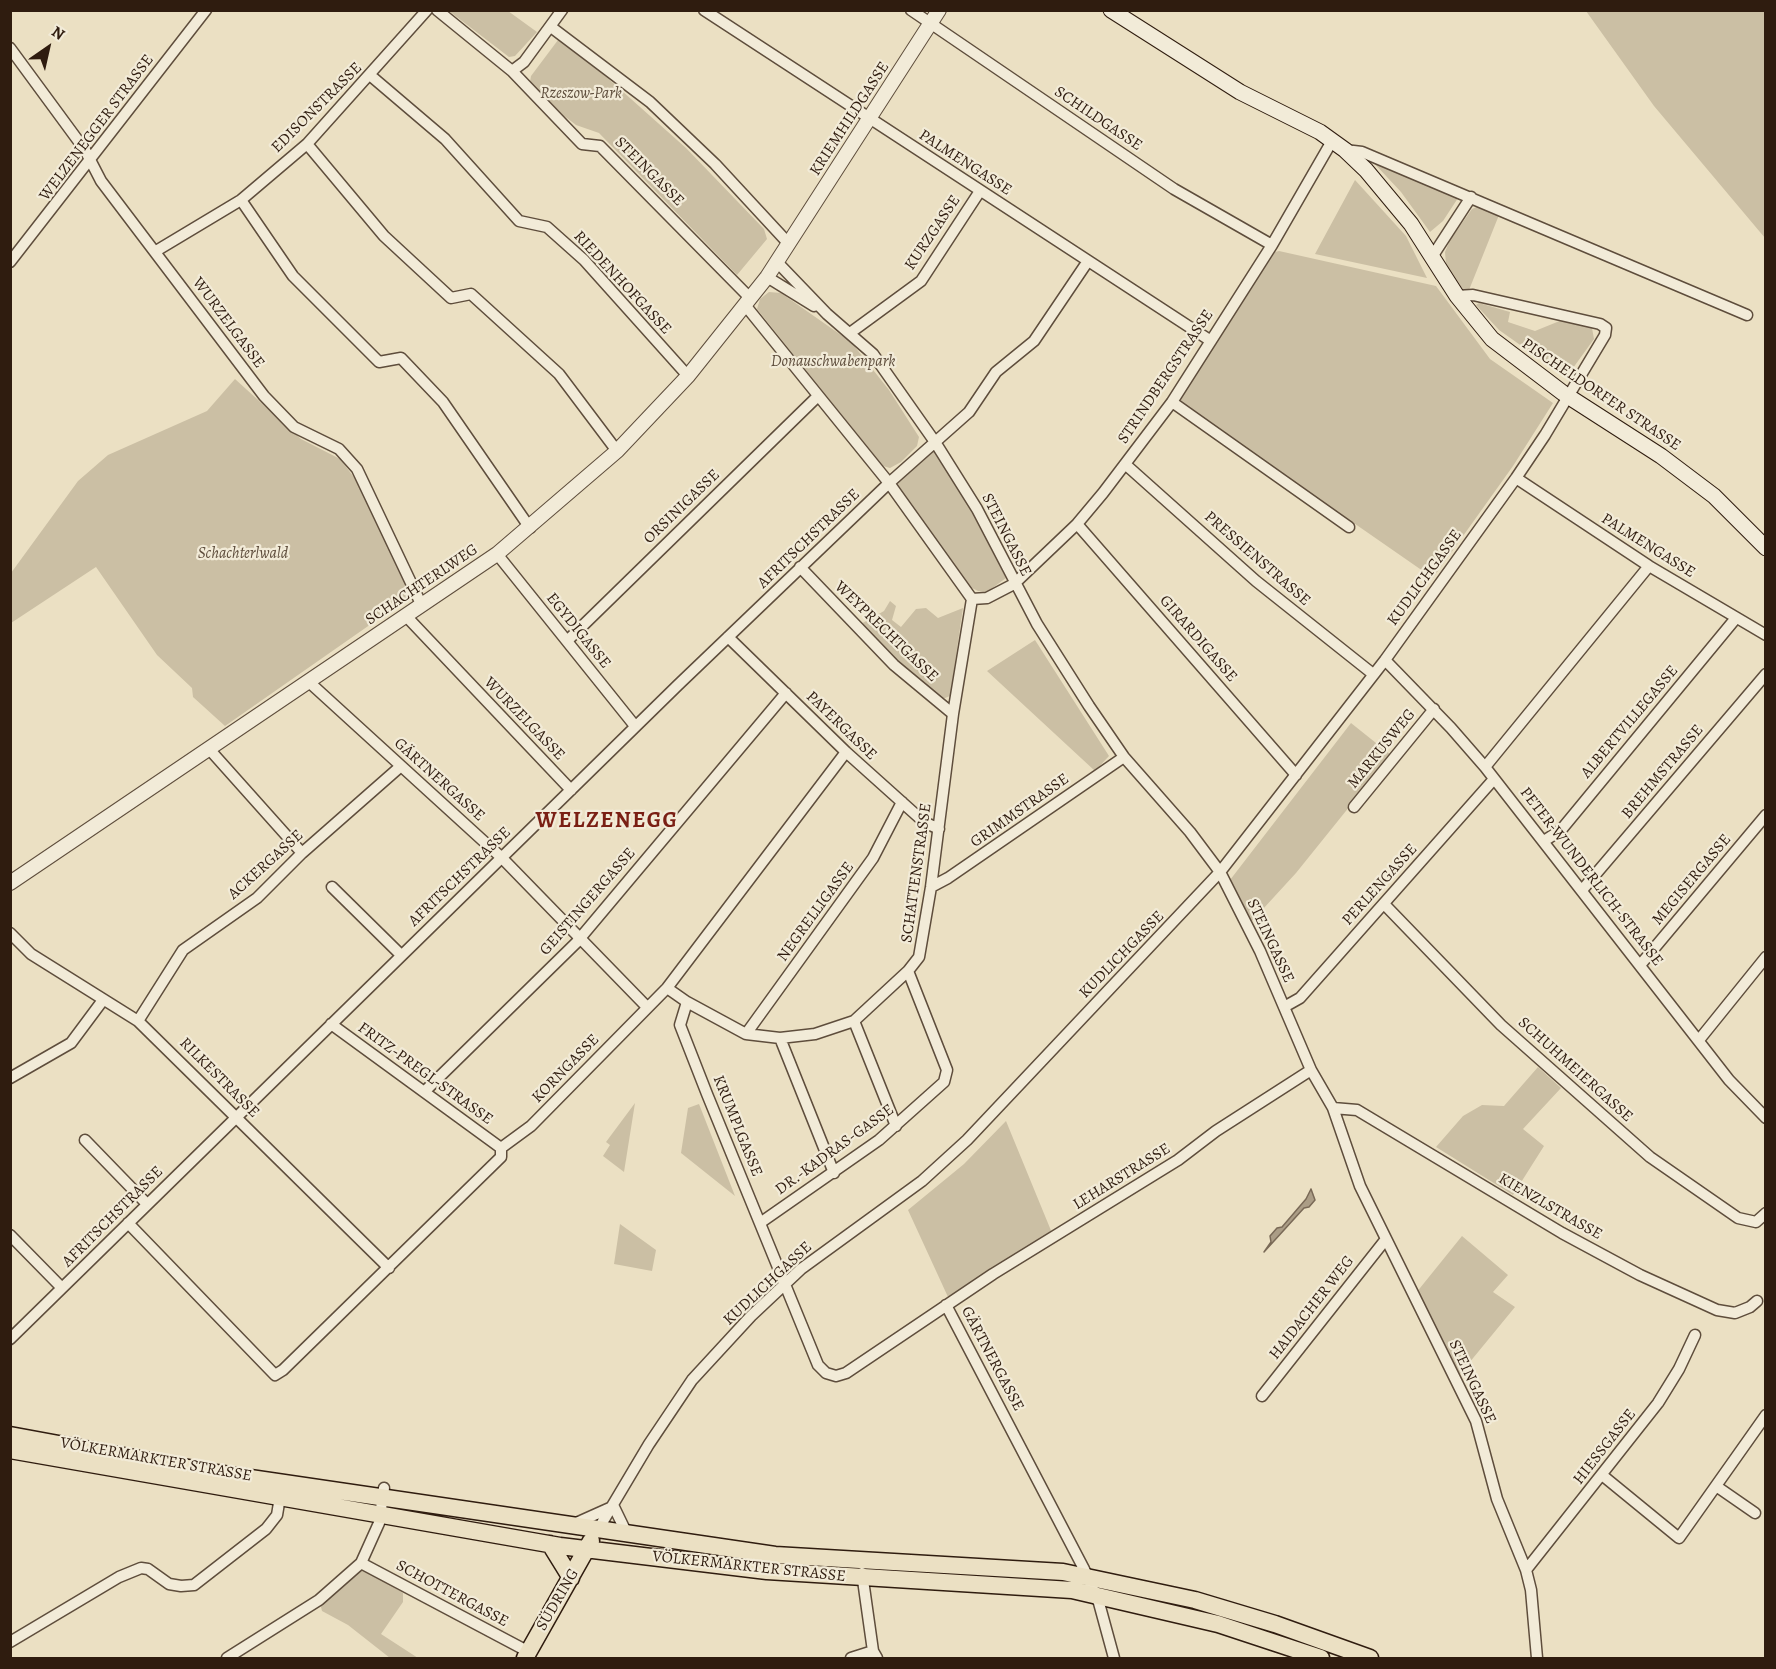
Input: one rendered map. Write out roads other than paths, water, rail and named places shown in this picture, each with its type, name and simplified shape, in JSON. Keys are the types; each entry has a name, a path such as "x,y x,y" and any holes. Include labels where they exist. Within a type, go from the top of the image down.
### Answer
{"main road":[{"name":"PISCHELDORFER STRASSE","path":"1111,10 1240,92 1339,145 1393,200 1457,296 1492,339 1569,397 1661,456 1714,496 1766,548"},
{"name":"VÖLKERMARKTER STRASSE","path":"10,1434 216,1473 303,1486 381,1509 550,1544 767,1571 1014,1568 1088,1577 1272,1633 1361,1657"},
{"name":"VÖLKERMARKTER STRASSE","path":"10,1450 280,1497 381,1509 571,1526 863,1569 1095,1594 1221,1616"},
{"path":"571,1526 591,1540 615,1552"},
{"name":"SÜDRING","path":"527,1655 591,1540"},
{"path":"550,1544 572,1575 615,1552"},
{"name":"VÖLKERMARKTER STRASSE","path":"1272,1633 1321,1659"}],"street":[{"name":"WELZENEGGER STRASSE","path":"10,262 91,161 206,10"},
{"name":"EDISONSTRASSE","path":"156,251 241,200 307,144 371,76 427,10"},
{"name":"STEINGASSE","path":"437,10 512,71 582,144 600,146 748,302 818,396 889,483 972,599"},
{"path":"512,71 524,62 562,10"},
{"name":"PALMENGASSE","path":"704,10 1210,341"},
{"name":"SCHILDGASSE","path":"911,10 1174,189 1272,245"},
{"name":"KRIEMHILDGASSE","path":"789,244 939,10"},
{"path":"551,27 650,102 715,164 789,244"},
{"name":"WURZELGASSE","path":"10,48 91,161 101,181 264,396 294,427 339,449 357,470 422,606"},
{"name":"RIEDENHOFGASSE","path":"371,76 445,139 519,221 547,227 584,260 688,376"},
{"path":"307,144 384,236 401,252 452,298 471,294 559,374 617,451"},
{"name":"PISCHELDORFER STRASSE","path":"1339,145 1362,152 1471,197 1747,315"},
{"name":"STRINDBERGSTRASSE","path":"972,599 987,598 1014,584 1077,524 1172,402 1339,145"},
{"name":"KURZGASSE","path":"850,333 921,281 980,190"},
{"path":"1432,257 1471,197"},
{"path":"241,200 292,276 379,362 401,358 443,402 530,528"},
{"name":"SCHACHTERLWEG","path":"10,883 422,606 530,528 617,451 688,376 748,302 789,244"},
{"name":"AFRITSCHSTRASSE","path":"10,1339 635,726 889,483 969,412 996,372 1034,341 1088,261"},
{"name":"STEINGASSE","path":"777,262 827,314 873,354 935,442 977,509 1014,584 1065,670 1124,757 1190,832 1220,872 1311,1070 1333,1108 1360,1186 1476,1421 1497,1499 1526,1570 1531,1590 1537,1659"},
{"name":"STEINGASSE","path":"767,277 827,314"},
{"name":"KUDLICHGASSE","path":"591,1540 649,1444 692,1380 751,1316 786,1283 922,1180 967,1140 1220,872 1385,660 1516,478 1569,397 1605,334 1606,328 1600,324 1473,296 1457,296"},
{"name":"ORSINIGASSE","path":"567,641 818,396"},
{"path":"1172,402 1349,527"},
{"name":"PRESSIENSTRASSE","path":"1125,464 1242,570 1374,674"},
{"name":"PALMENGASSE","path":"1516,478 1649,566 1766,635"},
{"name":"GIRARDIGASSE","path":"1077,524 1296,775"},
{"name":"EGYDIGASSE","path":"497,554 635,726"},
{"path":"1485,767 1649,566"},
{"name":"WEYPRECHTGASSE","path":"800,567 894,665 954,714"},
{"name":"SCHATTENSTRASSE","path":"687,1002 746,1034 780,1038 815,1034 854,1021 908,971 922,949 972,599"},
{"name":"WURZELGASSE","path":"406,616 571,790"},
{"name":"ALBERTVILLEGASSE","path":"1544,841 1560,830 1736,618"},
{"name":"PAYERGASSE","path":"728,637 846,752 924,822 939,829"},
{"name":"PETER-WUNDERLICH-STRASSE","path":"1385,660 1434,709 1485,767 1641,964 1729,1080 1766,1118"},
{"name":"BREHMSTRASSE","path":"1582,889 1766,674"},
{"name":"GÄRTNERGASSE","path":"309,682 502,858 647,1007"},
{"name":"GEISTINGERGASSE","path":"424,1091 576,943 786,693"},
{"name":"MARKUSWEG","path":"1354,807 1434,709"},
{"path":"210,750 302,853"},
{"name":"KORNGASSE","path":"128,1223 275,1375 389,1268 501,1157 501,1148 531,1126 667,987 846,752"},
{"name":"GRIMMSTRASSE","path":"932,887 1124,757"},
{"name":"ACKERGASSE","path":"138,1021 183,950 251,903 302,853 401,766"},
{"name":"PERLENGASSE","path":"1284,1007 1300,998 1494,779"},
{"name":"NEGRELLIGASSE","path":"746,1034 873,858 902,802"},
{"name":"MEGISERGASSE","path":"1641,964 1766,815"},
{"path":"332,887 400,954"},
{"name":"SCHUHMEIERGASSE","path":"1384,904 1501,1025 1650,1157 1738,1218 1756,1222 1766,1214"},
{"name":"RILKESTRASSE","path":"10,933 32,954 138,1021 389,1268"},
{"path":"1698,1040 1766,957"},
{"name":"DR.-KADRAS-GASSE","path":"760,1223 834,1173 896,1126 944,1082 947,1070 908,971"},
{"path":"667,987 687,1002"},
{"path":"10,1077 71,1042 103,1000"},
{"name":"KRUMPLGASSE","path":"687,1002 680,1025 786,1283"},
{"path":"854,1021 896,1126"},
{"name":"FRITZ-PREGL-STRASSE","path":"331,1024 501,1148"},
{"path":"780,1038 834,1173"},
{"name":"LEHARSTRASSE","path":"946,1305 1179,1160 1216,1131 1311,1070"},
{"name":"KIENZLSTRASSE","path":"1333,1108 1357,1110 1562,1233 1640,1275 1698,1302 1717,1310 1735,1313 1757,1301"},
{"path":"86,1140 147,1204"},
{"path":"10,1235 62,1288"},
{"name":"HAIDACHER WEG","path":"1262,1396 1386,1239"},
{"name":"GÄRTNERGASSE","path":"786,1283 818,1365 826,1373 836,1376 846,1373 946,1305 1088,1577 1114,1659"},
{"name":"HIESSGASSE","path":"1526,1570 1670,1385 1695,1335"},
{"path":"1602,1475 1679,1538 1766,1415"},
{"path":"10,1642 119,1577 141,1568 148,1569 169,1584 194,1585 267,1529 277,1515 280,1497 303,1486"},
{"path":"1716,1486 1755,1514"},
{"path":"571,1526 613,1506 627,1534"},
{"path":"227,1659 320,1600 361,1563 381,1509"},
{"name":"SCHOTTERGASSE","path":"361,1563 527,1655"},
{"path":"851,1659 875,1655 863,1569"}],"district":[{"name":"WELZENEGG","path":"607,822"}],"park label":[{"name":"Rzeszow-Park","path":"581,94"},
{"name":"Donauschwabenpark","path":"833,362"},
{"name":"Schachterlwald","path":"243,554"}]}
